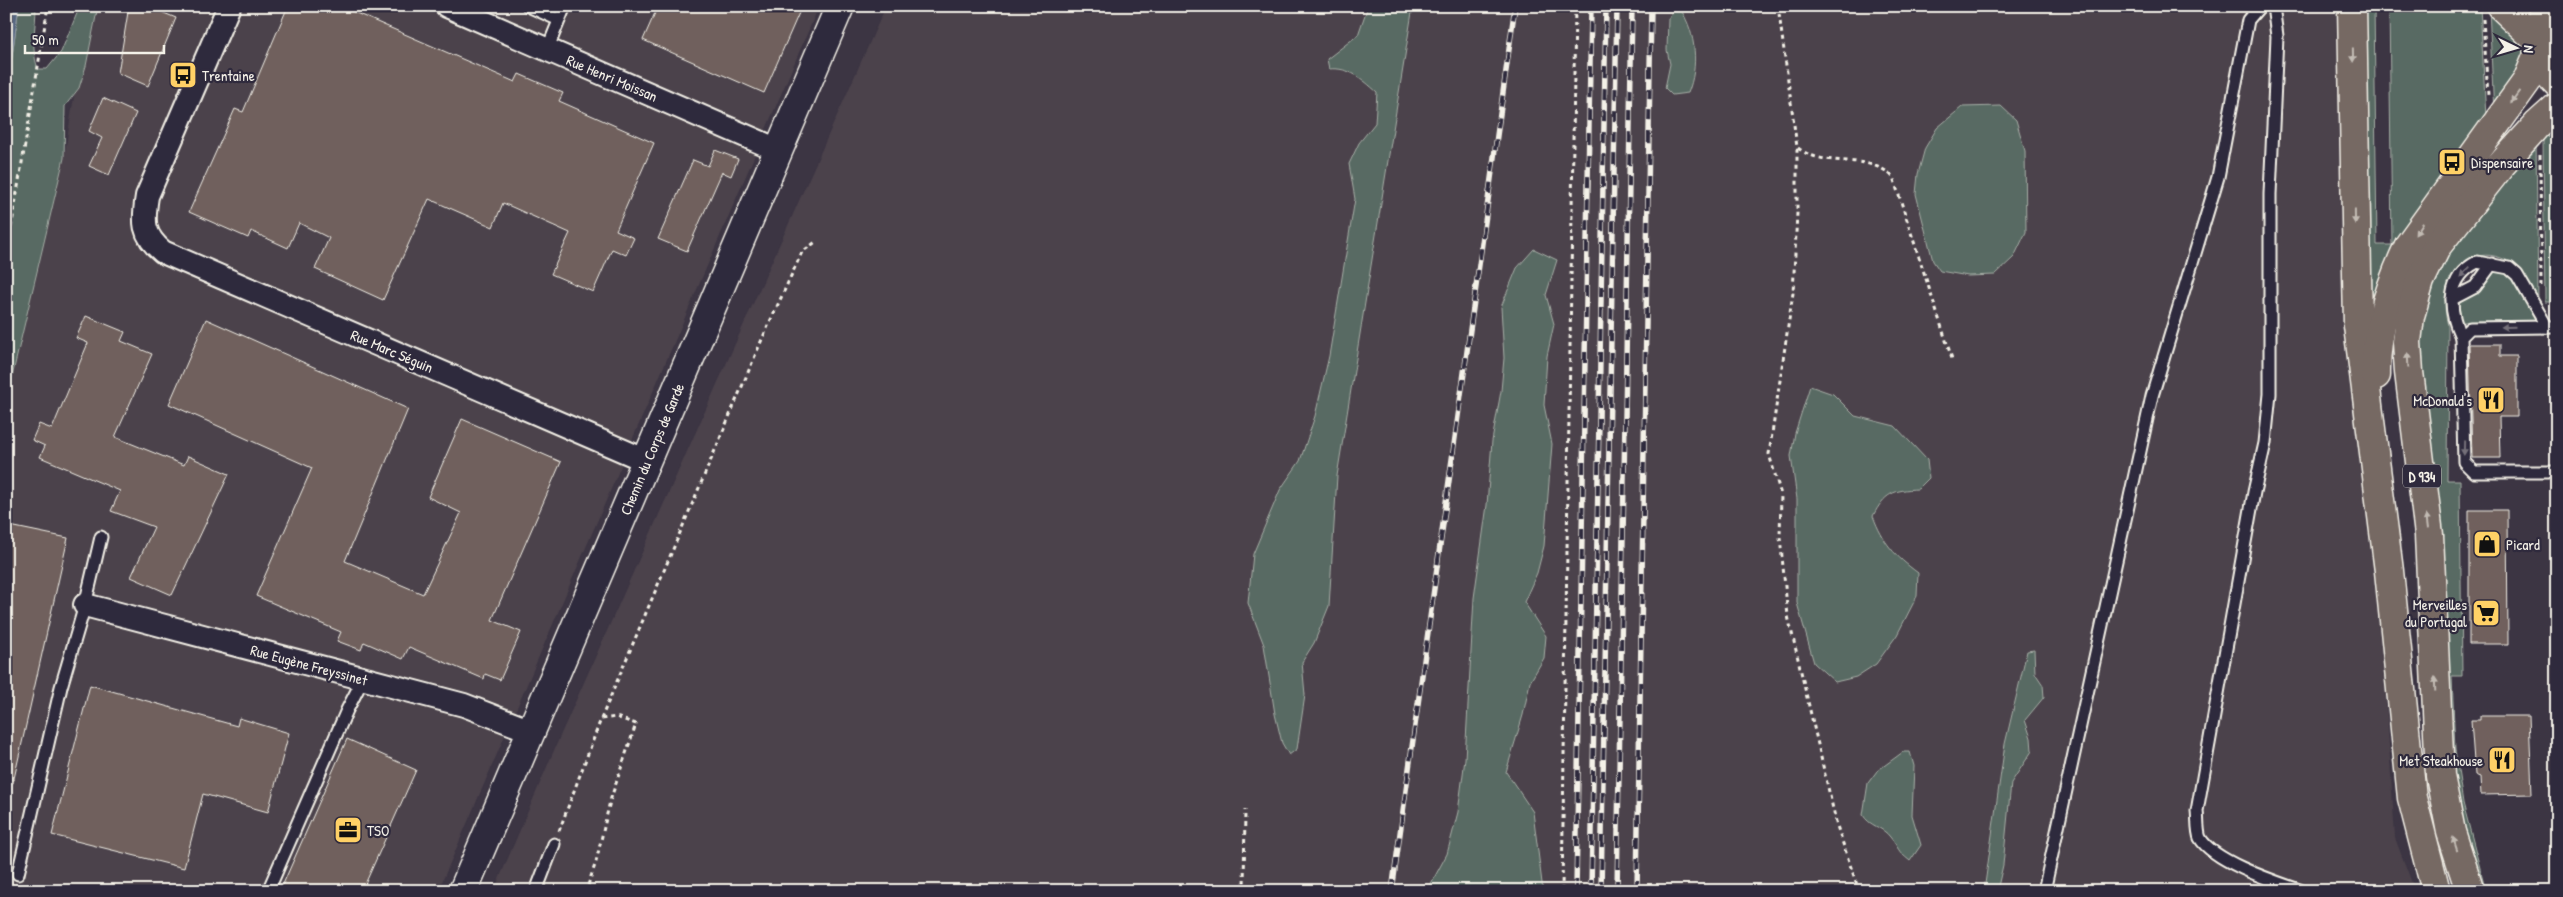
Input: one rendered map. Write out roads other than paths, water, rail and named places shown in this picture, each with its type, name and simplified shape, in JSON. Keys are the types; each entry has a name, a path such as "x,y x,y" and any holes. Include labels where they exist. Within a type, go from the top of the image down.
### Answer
{"main road":[{"name":"D 934","path":"2352,6 2358,326 2389,571 2406,754 2412,798 2429,888"},
{"path":"2547,6 2539,21 2537,47 2546,73 2557,83"},
{"path":"2492,11 2537,47"},
{"name":"D 934","path":"2406,754 2400,568 2376,390 2376,368 2384,312 2398,266 2409,245 2527,81 2537,47"},
{"name":"D 934","path":"2470,891 2451,832 2440,768 2429,535 2407,342 2410,316 2420,281 2437,246 2501,165 2537,125 2557,107"}],"street":[{"name":"Rue Marc Séguin","path":"229,6 147,196 144,216 146,230 152,242 163,252 647,461"},
{"name":"Rue Henri Moissan","path":"446,6 778,150"},
{"name":"Chemin du Corps de Garde","path":"463,891 840,6"},
{"name":"Rue Eugène Freyssinet","path":"85,605 464,705 531,731"}],"lane":[{"path":"528,6 560,20"},
{"path":"547,50 565,6"},
{"path":"2044,891 2152,396 2218,177 2248,20 2260,6"},
{"path":"2273,6 2277,36 2270,194 2270,394 2266,443 2254,492 2197,811 2200,837 2214,853 2268,880 2302,891"},
{"path":"2461,337 2470,328 2548,324 2517,275 2509,268 2477,262 2470,266 2455,286 2452,299 2452,318 2461,337 2464,462 2474,472 2557,472"},
{"path":"2452,299 2475,287 2492,264"},
{"path":"18,874 61,687 85,605 101,537"},
{"path":"268,891 347,710 363,679"},
{"path":"536,891 554,844"}],"water":[{"path":"6,6 19,6 6,98"}],"railway":[{"path":"1392,891 1515,6"},
{"path":"1576,891 1591,6"},
{"path":"1591,891 1606,6"},
{"path":"1601,891 1617,6"},
{"path":"1617,891 1632,6"},
{"path":"1637,891 1651,6"}],"place":[{"name":"Trentaine","path":"183,75"},
{"name":"Dispensaire","path":"2452,162"},
{"name":"McDonald's","path":"2491,400"},
{"name":"Picard","path":"2487,544"},
{"name":"Merveilles du Portugal","path":"2486,613"},
{"name":"Met Steakhouse","path":"2502,760"},
{"name":"TSO","path":"348,830"}]}
